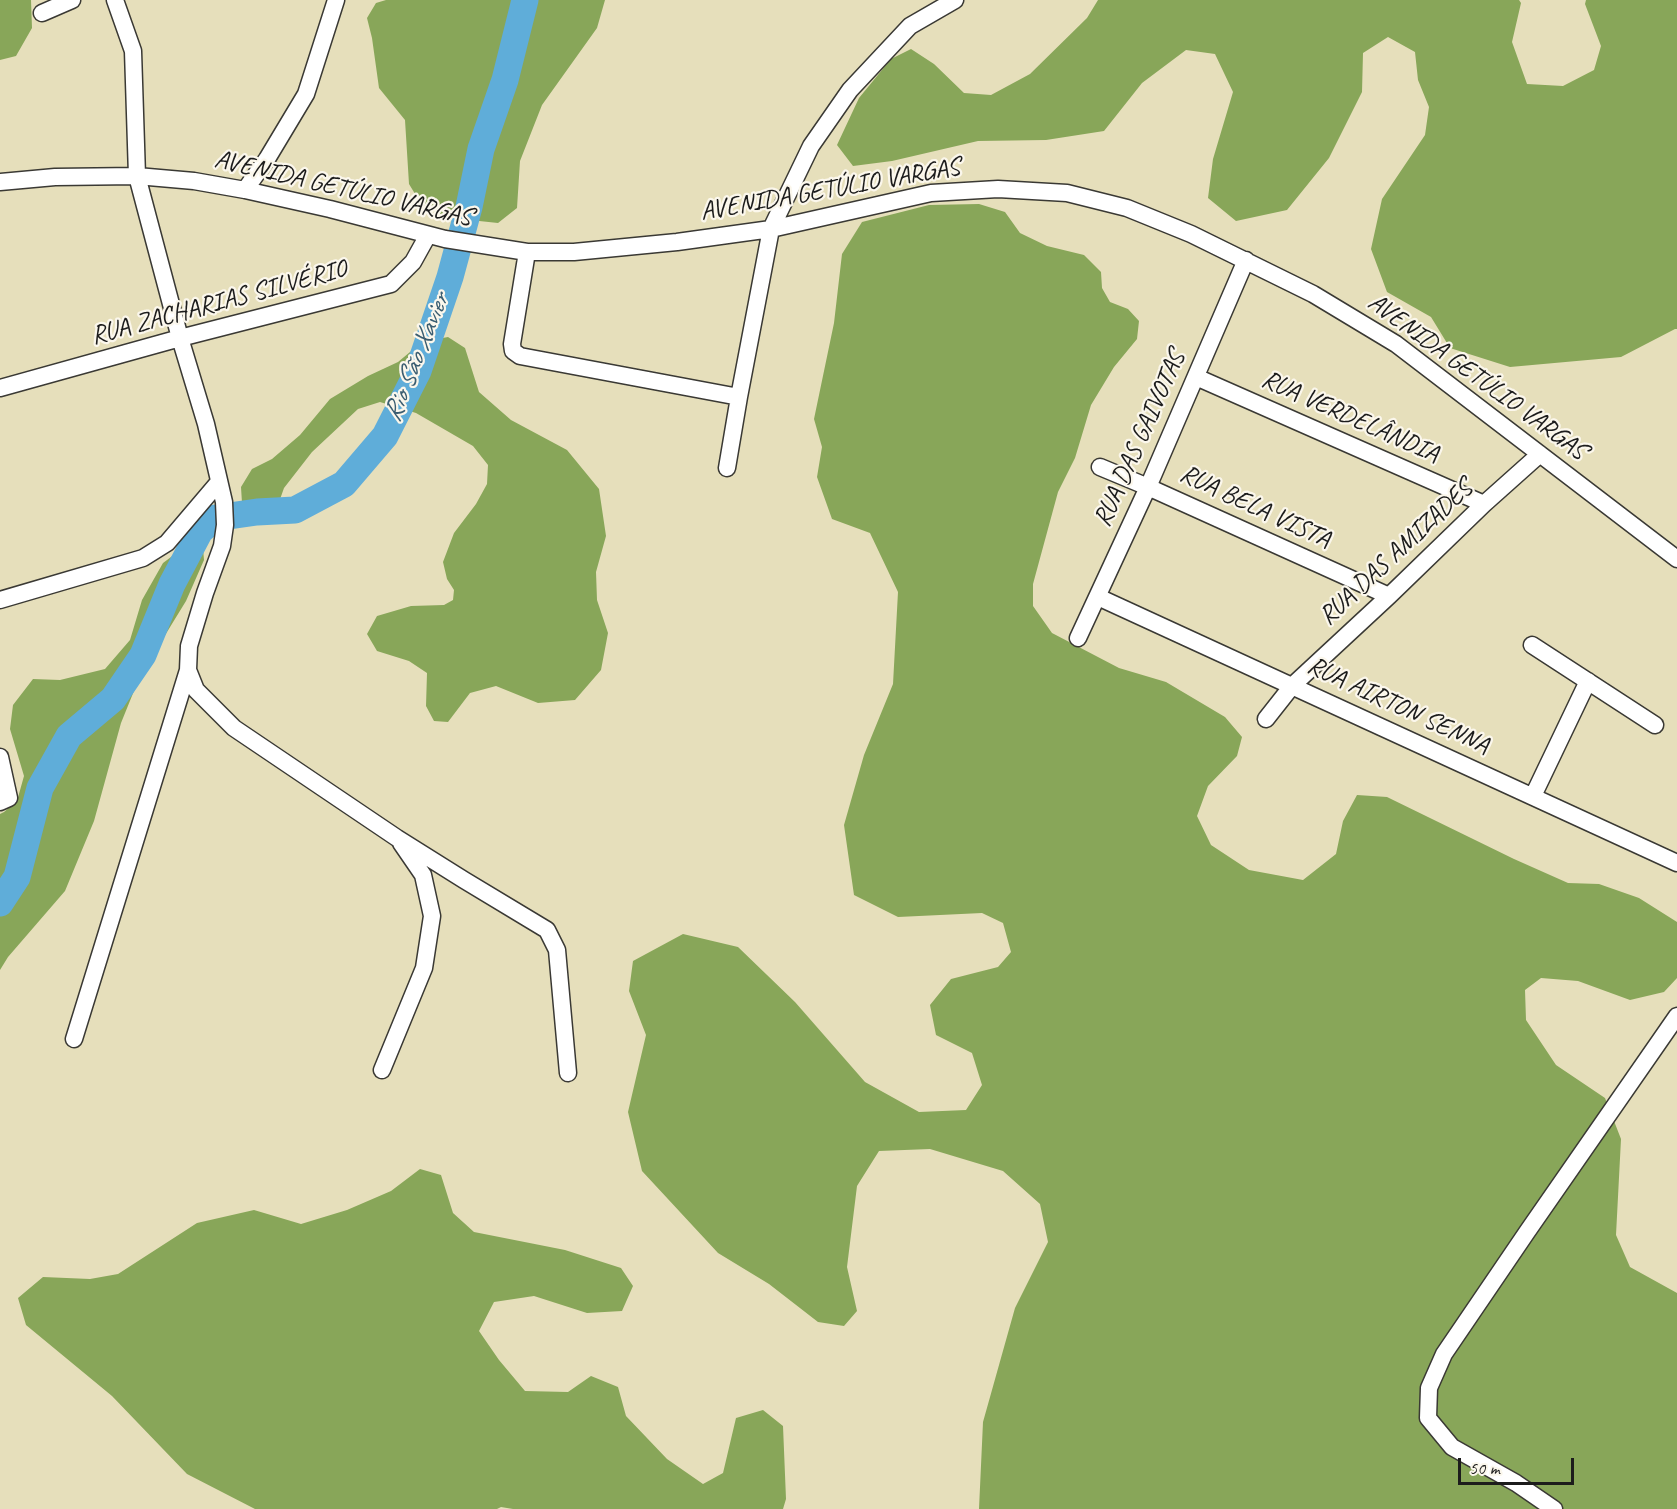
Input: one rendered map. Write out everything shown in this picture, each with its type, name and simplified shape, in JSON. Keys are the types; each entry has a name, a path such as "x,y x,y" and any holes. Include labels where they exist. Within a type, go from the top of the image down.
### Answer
{"street":[{"path":"42,13 72,0"},
{"path":"75,1039 188,670 189,646 222,546 225,525 224,502 206,424 180,338 137,177 133,51 115,0"},
{"path":"245,190 267,159 306,94 336,0"},
{"path":"728,468 771,229 811,146 850,90 910,26 955,0"},
{"name":"AVENIDA GETÚLIO VARGAS","path":"0,182 55,177 137,177 194,181 330,208 428,236 478,246 527,252 585,251 677,242 771,229 931,193 998,189 1067,193 1126,208 1191,234 1313,294 1396,344 1677,559"},
{"name":"RUA ZACHARIAS SILVÉRIO","path":"0,388 180,338 391,284 414,262 428,236"},
{"path":"527,252 512,344 513,351 520,356 739,397"},
{"name":"RUA DAS GAIVOTAS","path":"1078,638 1148,487 1246,260"},
{"name":"RUA VERDELÂNDIA","path":"1196,377 1484,504"},
{"name":"RUA DAS AMIZADES","path":"1266,719 1292,686 1540,454"},
{"name":"RUA BELA VISTA","path":"1100,467 1389,596"},
{"path":"0,600 143,558 166,543 218,483"},
{"name":"RUA AIRTON SENNA","path":"1098,597 1677,863"},
{"path":"1532,645 1655,725"},
{"path":"188,670 196,690 234,728 397,838 547,930 557,950 568,1073"},
{"path":"1533,796 1588,681"},
{"path":"0,757 4,800"},
{"path":"382,1070 424,968 432,916 423,875 397,838"},
{"path":"1554,1509 1516,1483 1452,1447 1428,1419 1429,1388 1444,1354 1677,1016"}],"green space":[{"path":"0,0 31,0 32,28 16,56 0,60"},
{"path":"386,0 605,0 597,28 542,105 520,161 517,208 498,223 451,218 423,207 409,184 405,120 379,88 367,18 376,3"},
{"path":"1098,0 1519,0 1521,3 1512,42 1527,84 1563,86 1594,70 1601,46 1585,4 1586,0 1677,0 1677,329 1621,357 1510,367 1450,348 1431,317 1387,292 1371,249 1382,199 1425,135 1429,107 1418,80 1415,52 1388,37 1363,53 1362,92 1329,158 1287,210 1236,221 1208,198 1213,159 1233,92 1215,54 1186,50 1142,83 1104,131 1046,140 978,141 892,161 853,166 837,145 859,98 891,59 911,49 934,64 964,93 991,95 1030,74 1087,18"},
{"path":"979,204 1005,212 1020,233 1047,246 1084,255 1101,272 1102,288 1110,302 1128,309 1139,321 1137,339 1114,367 1091,405 1075,458 1058,492 1033,584 1033,606 1052,633 1119,668 1166,682 1225,717 1242,737 1237,756 1208,786 1197,816 1211,845 1249,870 1303,880 1336,854 1343,821 1357,795 1387,797 1568,883 1599,884 1639,898 1677,922 1677,978 1664,992 1630,1000 1578,981 1541,978 1525,990 1526,1020 1556,1065 1605,1098 1621,1139 1616,1235 1630,1267 1677,1293 1677,1509 979,1509 983,1422 1015,1308 1048,1242 1040,1204 1003,1171 930,1149 879,1151 857,1186 847,1267 857,1311 844,1326 818,1322 769,1284 718,1253 642,1171 628,1112 646,1035 629,991 633,961 683,934 738,947 795,1002 865,1082 919,1112 966,1110 982,1085 972,1053 936,1035 930,1005 951,979 998,967 1011,952 1003,923 982,913 898,917 854,895 844,825 864,755 893,684 898,592 870,533 832,519 817,477 822,447 814,419 834,323 842,254 862,222 929,205"},
{"path":"448,337 465,348 479,392 511,420 567,450 599,489 606,536 596,572 597,600 608,633 601,670 575,700 538,703 496,686 470,693 448,722 434,721 426,706 427,673 409,661 377,651 367,634 377,616 411,606 444,605 453,600 454,590 447,579 443,562 454,533 476,504 487,484 488,465 473,446 416,413 380,402 358,409 312,452 284,488 273,519 261,524 249,519 242,503 241,487 252,469 272,459 300,435 330,399 368,376 398,362 422,342"},
{"path":"187,545 203,548 204,560 186,601 140,676 121,723 94,821 65,891 8,957 0,970 0,814 17,801 24,776 10,729 13,705 33,679 60,680 105,669 130,640 142,600 163,563"},
{"path":"420,1169 441,1175 453,1213 474,1232 565,1250 621,1268 633,1286 622,1311 587,1313 534,1296 494,1302 479,1331 525,1391 568,1392 591,1376 618,1387 626,1416 667,1459 703,1484 723,1473 736,1418 763,1410 783,1426 786,1499 783,1509 513,1509 501,1507 497,1509 255,1509 187,1474 112,1396 26,1325 18,1298 43,1277 90,1279 118,1274 197,1223 254,1210 301,1224 347,1210 391,1191"}],"waterway":[{"name":"Rio São Xavier","path":"0,903 17,877 40,788 69,736 113,699 143,655 172,584 200,531 215,518 295,510 344,484 385,436 418,371 450,277 469,207 481,149 505,80 525,0"}]}
